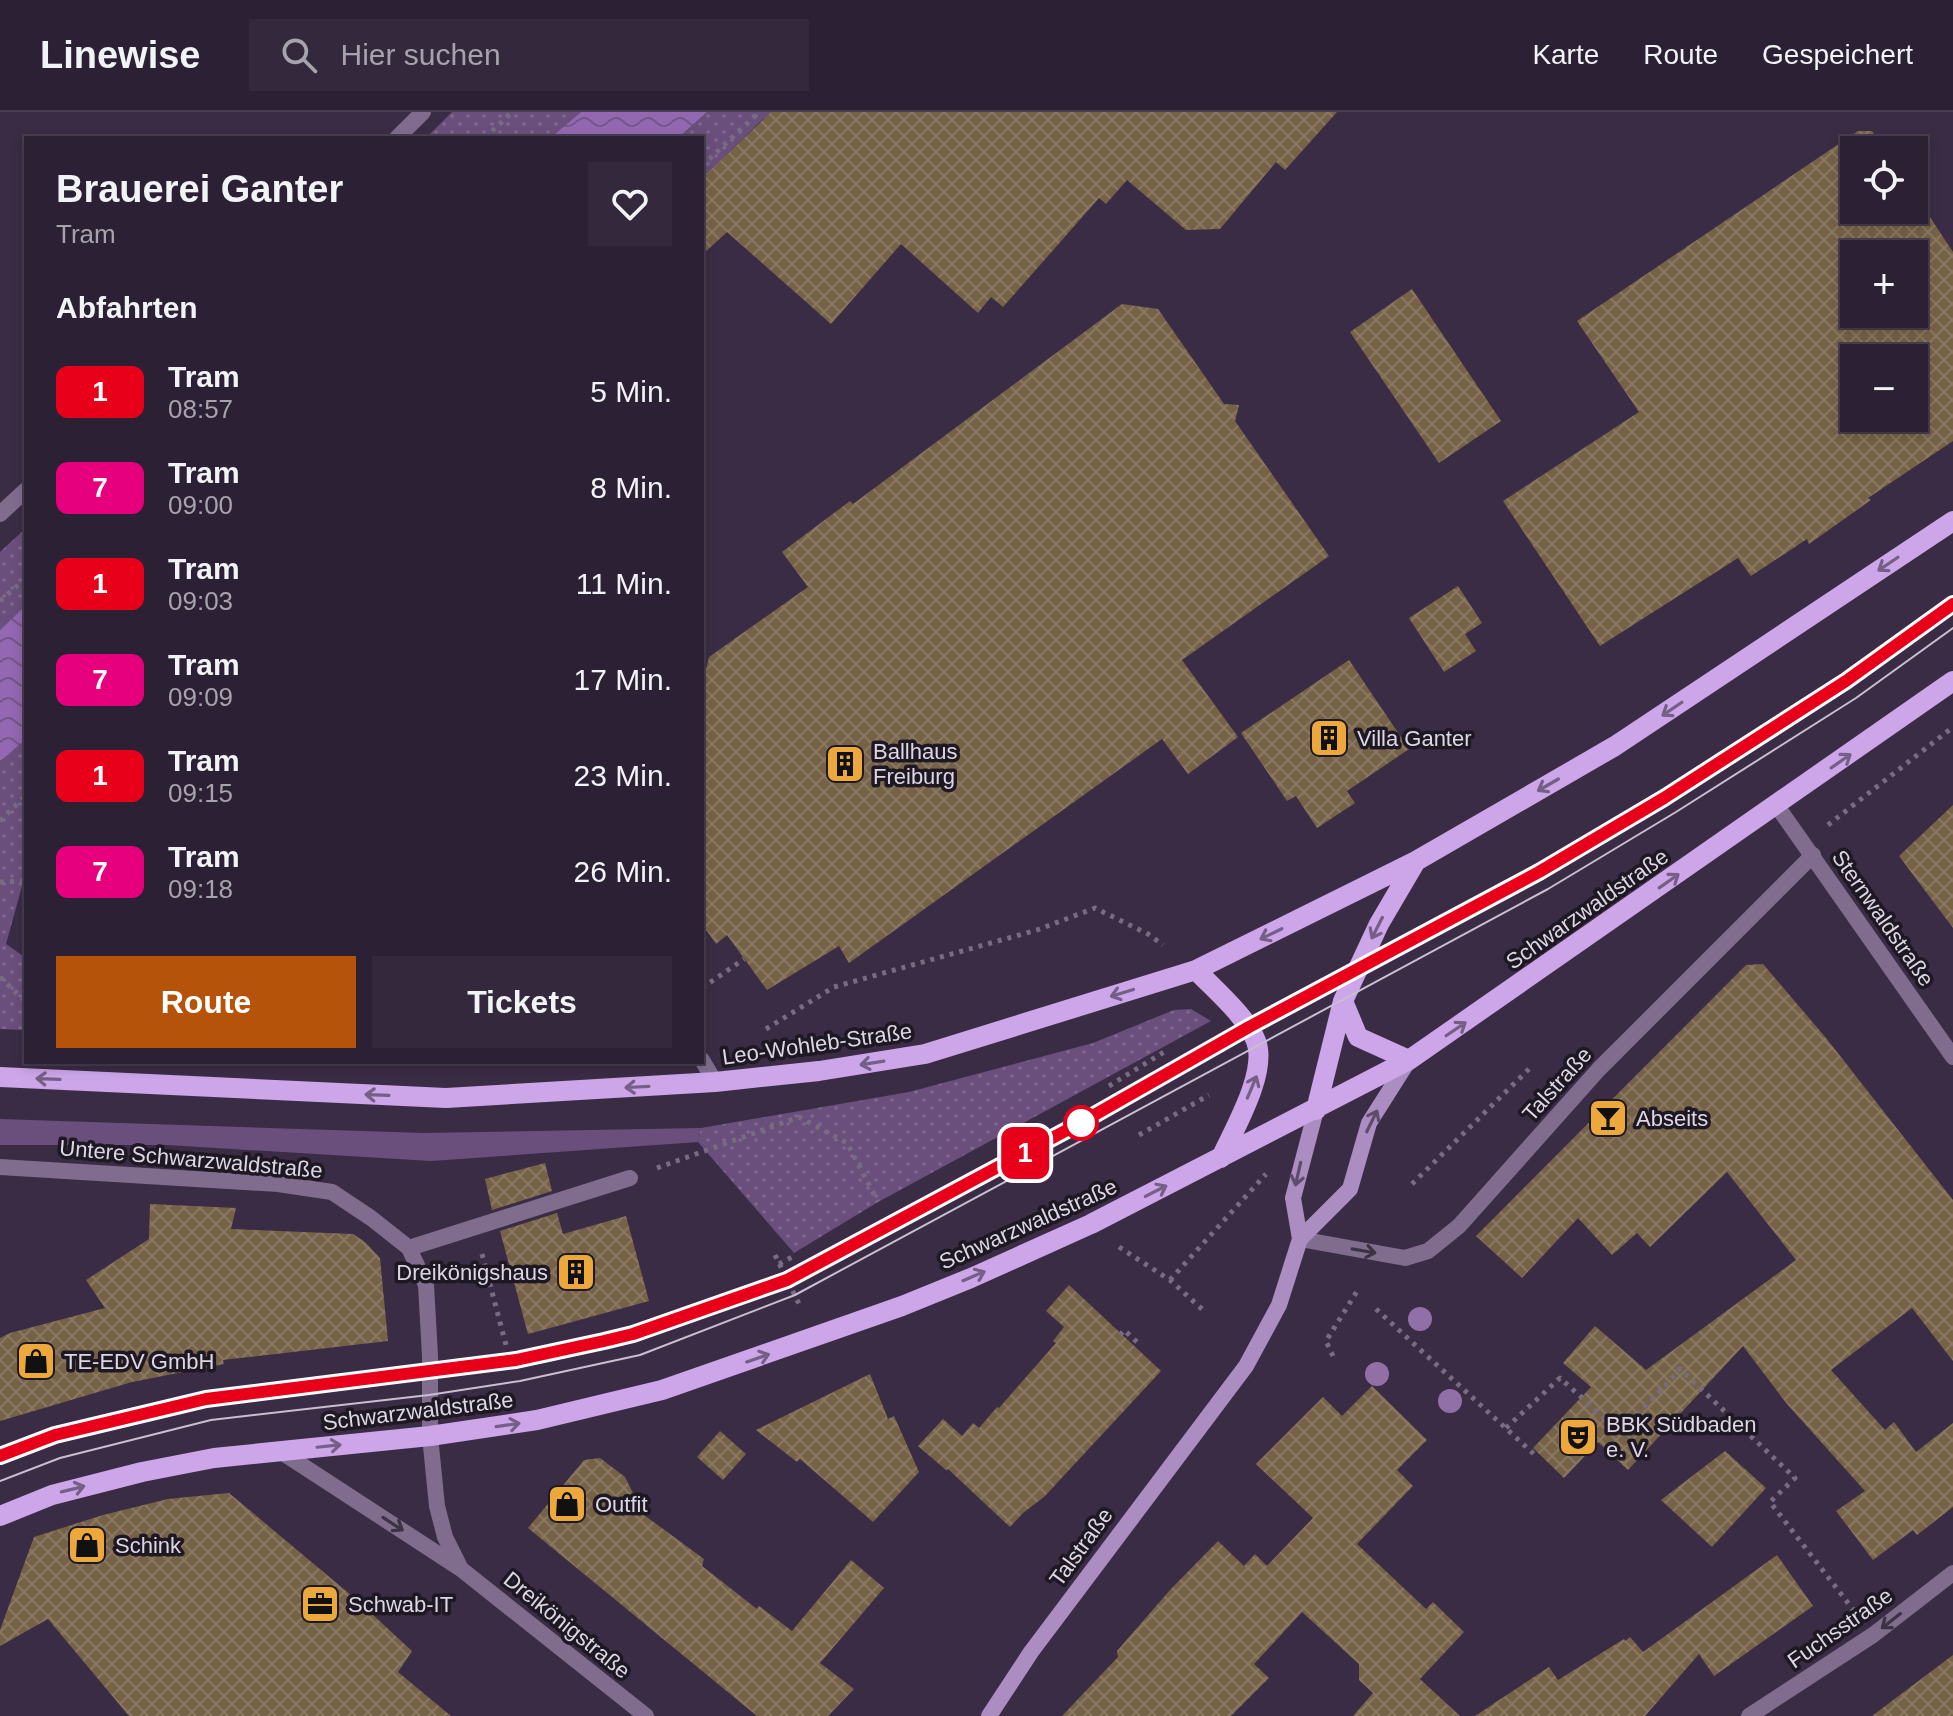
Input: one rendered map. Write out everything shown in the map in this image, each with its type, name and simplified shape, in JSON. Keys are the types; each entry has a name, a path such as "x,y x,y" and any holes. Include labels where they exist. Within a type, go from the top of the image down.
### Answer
{"main road":[{"path":"1221,1158 1258,1072 1258,1044 1249,1027 1196,970 1416,861 1615,746 1953,521"},
{"name":"Schwarzwaldstraße","path":"0,1516 52,1495 214,1458 430,1436 537,1420 648,1394 778,1351 971,1278 1091,1224 1409,1060 1953,681"},
{"path":"1316,1110 1343,1001 1379,924 1416,861"},
{"name":"Leo-Wohleb-Straße","path":"0,1077 446,1098 715,1082 819,1071 925,1054 1196,970"},
{"path":"1343,1001 1358,1037 1409,1060"}],"street":[{"path":"399,136 423,112"},
{"path":"0,514 24,492"},
{"name":"Sternwaldstraße","path":"1777,806 1953,1057"},
{"name":"Talstraße","path":"1300,1239 1405,1258 1428,1251 1459,1226 1599,1069 1813,855"},
{"name":"Talstraße","path":"1300,1239 1350,1189 1369,1123 1409,1060"},
{"path":"704,1063 715,1082"},
{"name":"Talstraße","path":"989,1716 1031,1652 1246,1366 1279,1305 1300,1239 1293,1198 1316,1110"},
{"name":"Untere Schwarzwaldstraße","path":"0,1167 278,1184 332,1192 409,1248 426,1285 430,1436"},
{"path":"409,1248 630,1178"},
{"name":"Dreikönigstraße","path":"430,1436 437,1506 445,1537 461,1569"},
{"name":"Dreikönigstraße","path":"280,1451 461,1569 646,1716"},
{"name":"Fuchsstraße","path":"1749,1716 1873,1635 1953,1573"}],"path":[{"path":"487,136 512,112"},
{"path":"704,164 759,112"},
{"path":"0,601 24,580"},
{"path":"1813,855 1824,828 1953,727"},
{"path":"0,821 24,797"},
{"path":"0,882 24,881"},
{"path":"766,1029 834,987 1037,930 1095,908 1148,934 1196,970"},
{"path":"704,937 709,933"},
{"path":"704,987 744,959"},
{"path":"0,977 24,1000"},
{"path":"1109,1086 1164,1052"},
{"path":"1412,1184 1530,1068"},
{"path":"1139,1135 1209,1095"},
{"path":"630,1178 799,1117 847,1143 878,1202"},
{"path":"1170,1280 1269,1171"},
{"path":"475,1226 506,1345"},
{"path":"1110,1241 1170,1280 1204,1311"},
{"path":"775,1255 801,1310 808,1305"},
{"path":"779,1264 796,1255"},
{"path":"1333,1356 1326,1341 1359,1288"},
{"path":"1376,1309 1536,1456"},
{"path":"1120,1335 1124,1330 1137,1342"},
{"path":"1506,1428 1560,1378 1621,1433 1680,1369 1795,1478 1770,1502 1873,1635"}],"shaded area":[{"path":"452,112 581,112 552,136 428,136"},
{"path":"707,112 779,112 763,119 704,176 704,136 680,136"},
{"path":"24,530 24,607 0,630 0,552"},
{"path":"24,741 24,879 6,944 24,957 24,1030 0,1029 0,762"},
{"path":"1191,1009 1211,1021 878,1202 794,1253 698,1142 701,1128 909,1092 1093,1043 1174,1010"},
{"path":"0,1119 424,1133 701,1128 698,1142 431,1161 167,1145 0,1145"}],"water":[{"path":"581,112 707,112 680,136 552,136"},
{"path":"24,607 24,741 0,762 0,630"}],"building":[{"path":"771,112 1337,112 1285,170 1276,162 1220,229 1186,230 1127,180 1106,204 1099,198 1003,307 991,297 978,313 901,244 831,324 727,232 704,253 704,176"},
{"path":"1858,131 1872,131 1875,136 1851,136"},
{"path":"1840,143 1840,224 1928,224 1928,214 1953,252 1953,441 1868,498 1871,500 1809,544 1807,539 1751,576 1738,558 1600,646 1503,501 1639,412 1577,321"},
{"path":"1412,289 1501,421 1439,463 1350,332"},
{"path":"1122,304 1158,309 1224,404 1239,405 1235,421 1329,556 1182,660 1238,737 1188,774 1162,739 849,963 839,946 767,990 727,935 716,944 704,927 704,677 709,657 808,587 782,552 850,501 853,504"},
{"path":"1458,586 1482,623 1465,634 1476,651 1444,672 1409,618"},
{"name":"Villa Ganter","path":"1349,660 1409,749 1347,791 1355,803 1317,828 1296,796 1287,801 1241,733"},
{"path":"1953,805 1953,928 1899,856"},
{"path":"1763,964 1826,1038 1953,1200 1953,1361 1912,1308 1831,1370 1885,1430 1894,1422 1916,1452 1953,1423 1953,1507 1917,1535 1913,1530 1873,1560 1836,1511 1865,1491 1787,1404 1743,1346 1628,1470 1598,1442 1564,1478 1533,1448 1591,1387 1563,1363 1595,1326 1646,1370 1796,1260 1727,1172 1650,1247 1637,1233 1612,1255 1578,1218 1522,1278 1476,1236 1746,965"},
{"path":"545,1163 552,1191 492,1210 485,1179"},
{"path":"150,1204 236,1208 231,1229 353,1234 380,1258 388,1341 223,1360 224,1364 132,1382 0,1421 0,1338 105,1308 86,1280 149,1239"},
{"name":"Dreikönigshaus","path":"557,1213 563,1234 626,1216 649,1301 528,1334 500,1231"},
{"path":"1069,1285 1161,1371 1044,1497 1010,1527 948,1469 918,1446 943,1419 962,1436 973,1423 979,1428 999,1408 1056,1343 1053,1341 1064,1327 1046,1311"},
{"path":"870,1374 888,1419 894,1416 919,1472 873,1522 800,1459 797,1462 756,1430"},
{"path":"1372,1386 1427,1440 1397,1470 1413,1486 1357,1544 1426,1609 1433,1602 1464,1632 1420,1679 1460,1716 1353,1716 1373,1693 1359,1680 1359,1664 1302,1612 1254,1664 1269,1678 1231,1716 1062,1716 1118,1657 1117,1651 1170,1590 1218,1541 1244,1566 1255,1554 1267,1566 1313,1518 1256,1464 1323,1397 1342,1416"},
{"path":"720,1431 746,1454 723,1480 697,1457"},
{"path":"1725,1451 1766,1488 1712,1547 1661,1500"},
{"path":"600,1458 625,1477 644,1515 704,1559 702,1566 757,1609 759,1606 792,1631 851,1560 884,1588 820,1663 854,1689 828,1716 757,1716 528,1528 584,1460"},
{"path":"229,1493 358,1601 412,1651 398,1672 451,1716 129,1716 48,1619 0,1646 0,1630 34,1537 168,1499"},
{"path":"1777,1555 1813,1606 1714,1676 1699,1654 1645,1716 1475,1716 1549,1667 1558,1680 1630,1637 1643,1652"},
{"path":"1953,1655 1953,1716 1872,1716"}],"tram line":[{"path":"0,1456 55,1435 206,1399 516,1360 633,1334 787,1280 1539,872 1664,798 1846,681 1953,604"},
{"name":"1","path":"0,1456 55,1435 206,1399 516,1360 604,1341 633,1334 787,1280 1539,872 1664,798 1846,681 1953,604"},
{"path":"0,1481 60,1458 211,1420 429,1395 520,1381 640,1355 795,1295 1548,889 1856,698 1953,628"}],"place":[{"name":"Villa Ganter","path":"1329,738"},
{"name":"Ballhaus Freiburg","path":"845,764"},
{"name":"Abseits","path":"1608,1118"},
{"name":"Dreikönigshaus","path":"576,1272"},
{"name":"TE-EDV GmbH","path":"36,1361"},
{"name":"BBK Südbaden e. V.","path":"1578,1437"},
{"name":"Outfit","path":"567,1504"},
{"name":"Schink","path":"87,1545"},
{"name":"Schwab-IT","path":"320,1604"}]}
